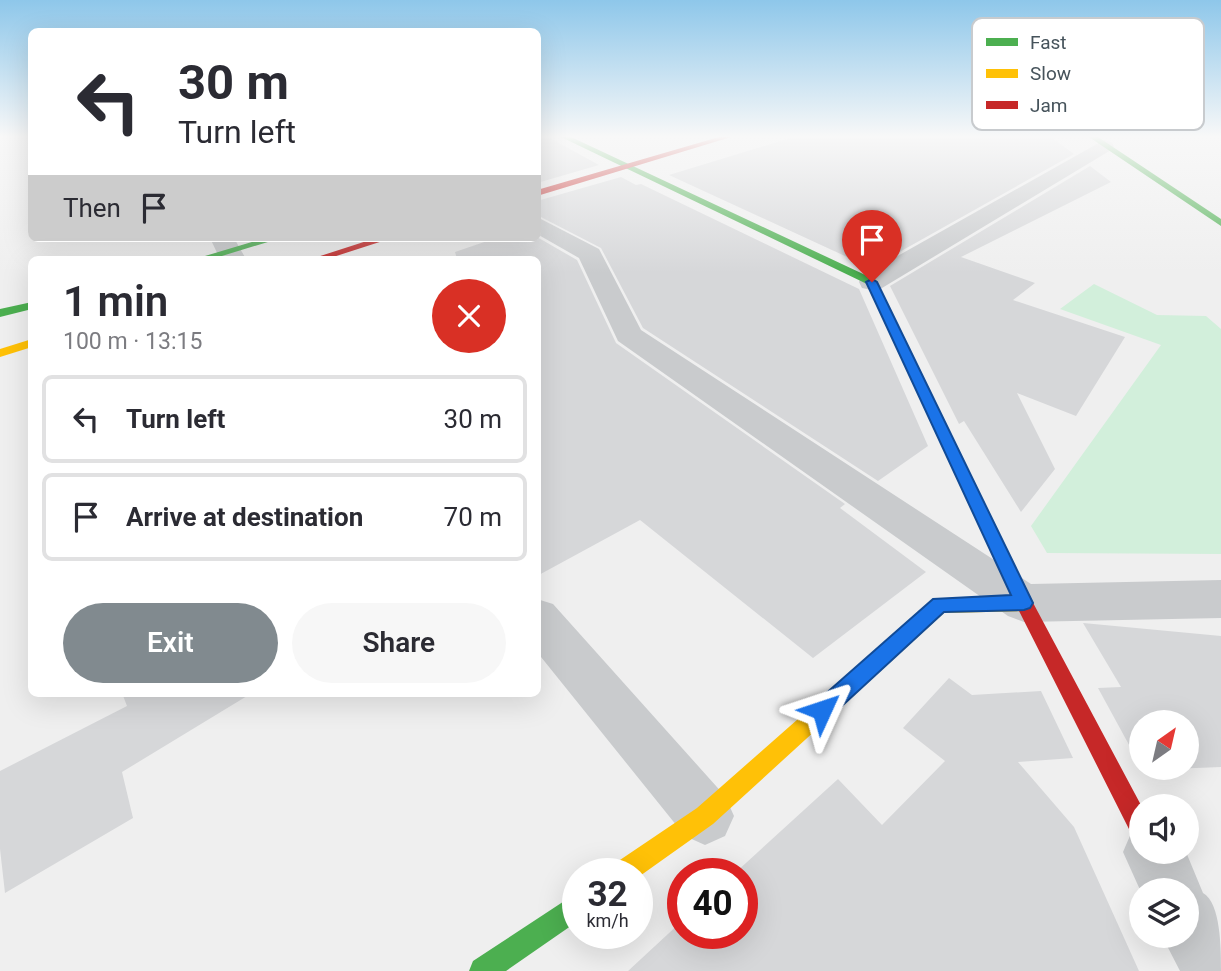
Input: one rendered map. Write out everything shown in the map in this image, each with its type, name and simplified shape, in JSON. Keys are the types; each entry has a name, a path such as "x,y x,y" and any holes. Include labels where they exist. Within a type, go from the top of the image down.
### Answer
{"main road":[{"path":"541,192 574,182"},
{"path":"660,182 872,282 1024,603 1129,806"},
{"path":"1160,182 1221,223"},
{"path":"209,256 260,242"},
{"path":"326,256 373,242"},
{"path":"0,313 28,306"},
{"path":"0,353 28,344"},
{"path":"645,858 705,816 940,605 1024,603"},
{"path":"483,971 562,916"}],"street":[{"path":"872,282 1032,182"},
{"path":"541,226 590,254 629,335 1024,603 1221,599"},
{"path":"541,623 705,816"},
{"path":"1199,941 1215,971"}],"green space":[{"path":"1094,284 1157,315 1206,316 1221,329 1221,554 1047,553 1031,526 1161,345 1060,309"}],"building":[{"path":"602,182 641,184 859,289 928,446 878,481 643,328 601,248 541,217 541,200"},
{"path":"685,182 1024,182 871,268"},
{"path":"1063,182 1110,182 961,257 1035,283 1013,300 1125,337 1076,416 1017,393 1055,469 1021,512 964,421 959,424 890,286"},
{"path":"541,239 577,260 616,343 845,504 840,508 926,572 813,658 640,520 541,574 541,256 456,256 455,252 484,242 541,242"},
{"path":"1083,623 1221,636 1221,767 1199,768 1199,710 1129,710 1129,745 1098,688 1121,687"},
{"path":"949,678 972,695 1041,691 1073,758 1018,762 1074,827 1139,971 628,971 667,935 667,949 758,949 758,858 751,858 838,779 882,825 945,761 903,728"},
{"path":"124,697 245,697 122,772 133,818 5,893 0,849 0,771 127,706"}],"traffic: fast":[{"path":"661,182 872,282 944,435"},
{"path":"1160,182 1221,223"},
{"path":"211,256 262,242"},
{"path":"0,313 28,306"},
{"path":"483,971 562,916"}],"traffic: slow":[{"path":"0,353 28,344"},
{"path":"645,858 705,816 940,605 1024,603"}],"traffic: jam":[{"path":"541,192 573,182"},
{"path":"326,256 373,242"},
{"path":"944,435 1024,603 1129,806"}],"route":[{"path":"822,710 940,605 1024,603 872,282"}]}
